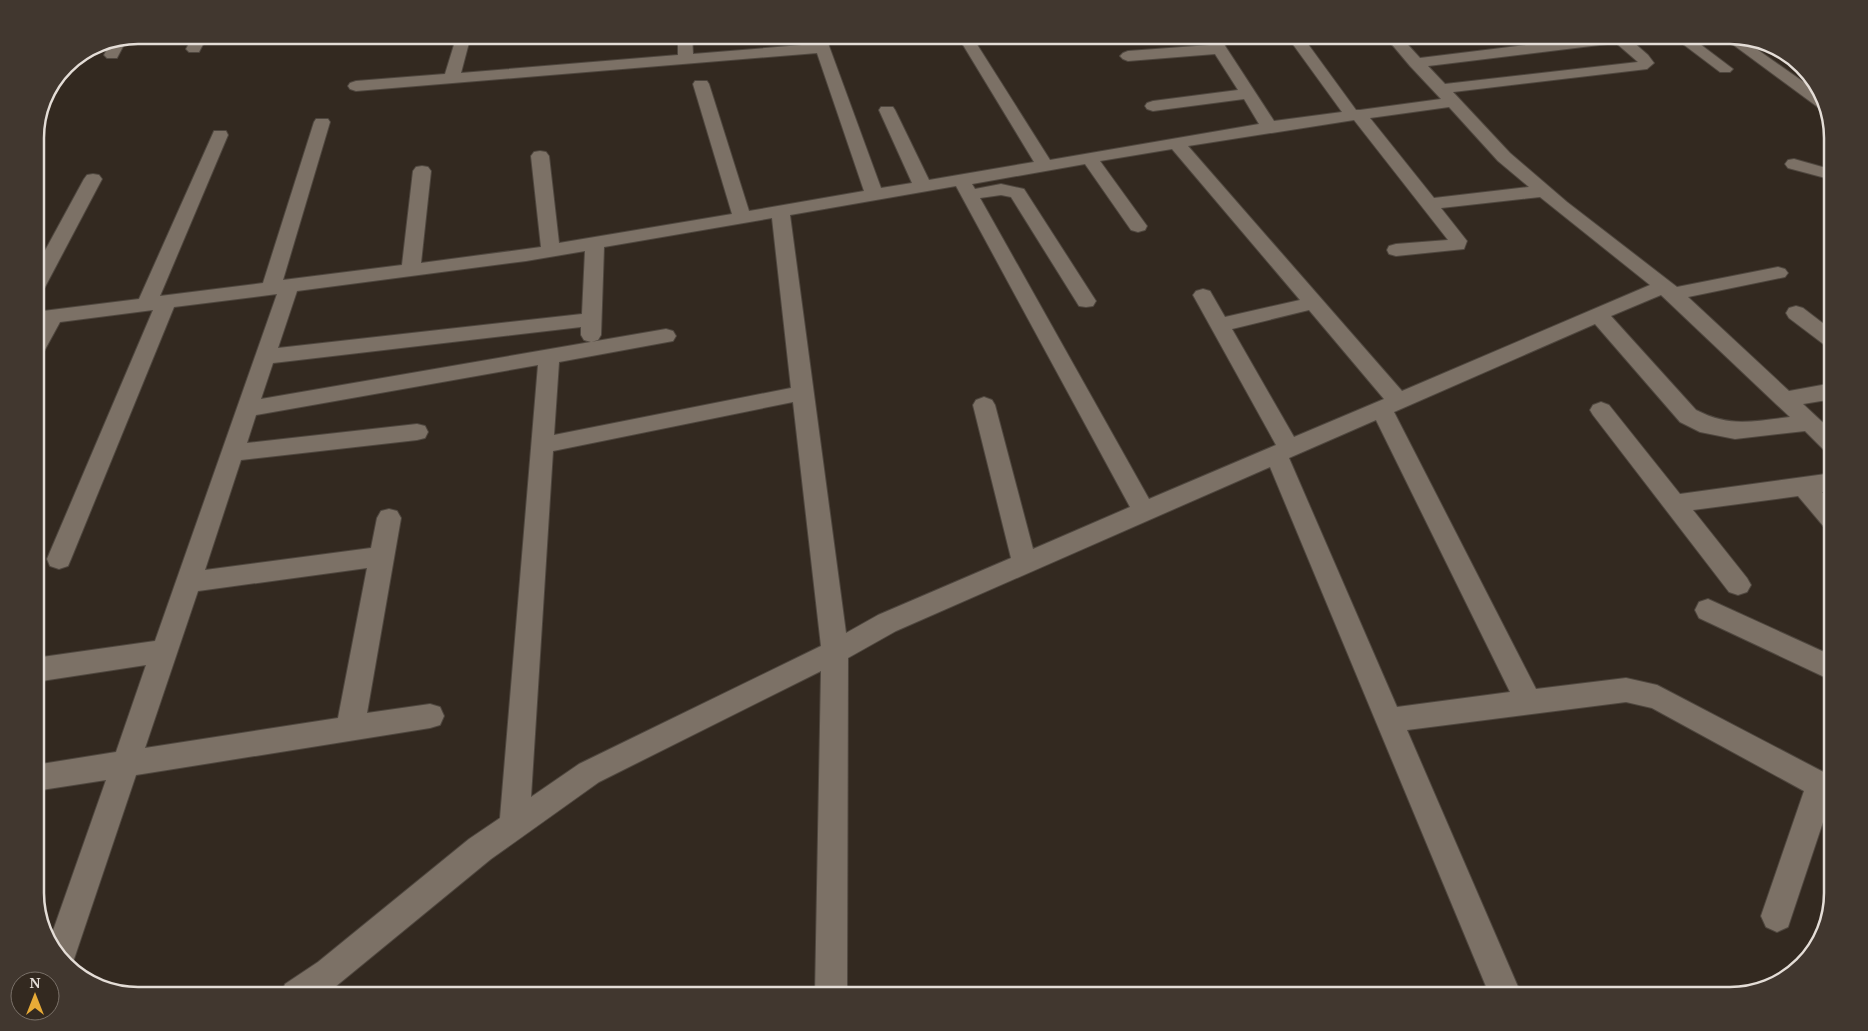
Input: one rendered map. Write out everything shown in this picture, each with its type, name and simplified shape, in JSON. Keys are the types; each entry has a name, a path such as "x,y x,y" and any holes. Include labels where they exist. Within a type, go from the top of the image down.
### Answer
{"street":[{"path":"194,49 196,44"},
{"path":"451,79 461,44"},
{"path":"685,44 686,59"},
{"path":"751,44 754,54"},
{"path":"356,86 754,54 810,44"},
{"path":"822,44 874,195"},
{"path":"970,44 1045,166"},
{"path":"1216,44 1269,127"},
{"path":"1301,44 1355,115 1458,241 1457,245 1396,250"},
{"path":"1399,44 1504,157 1543,191 1669,290 1824,437"},
{"path":"1415,63 1501,46 1530,44"},
{"path":"965,187 1045,166 1269,127 1355,115 1446,95 1642,66 1646,63 1643,58 1626,44"},
{"path":"1690,44 1725,69"},
{"path":"1740,45 1816,99"},
{"path":"112,55 117,46"},
{"path":"1128,56 1219,49"},
{"path":"1777,72 1795,70"},
{"path":"701,84 742,218"},
{"path":"1153,106 1248,94"},
{"path":"887,110 923,187"},
{"path":"63,949 265,357 280,287 322,122"},
{"path":"60,559 220,135"},
{"path":"1176,143 1314,303 1390,405 1529,702"},
{"path":"540,156 551,251"},
{"path":"1089,158 1138,226"},
{"path":"1794,164 1824,173"},
{"path":"411,270 422,171"},
{"path":"44,270 93,179"},
{"path":"44,318 551,251 923,187 965,187 1011,190 1018,193 1086,301"},
{"path":"965,187 1144,511"},
{"path":"1429,204 1543,191"},
{"path":"780,211 835,652 831,987"},
{"path":"591,349 595,243"},
{"path":"310,987 480,849 589,773 835,652 887,623 1598,314 1669,290 1778,273"},
{"path":"1203,295 1283,451 1389,720 1502,987"},
{"path":"1220,325 1314,303"},
{"path":"1796,313 1824,334"},
{"path":"1598,314 1688,416 1708,426 1735,431 1809,423"},
{"path":"265,357 592,319"},
{"path":"247,409 666,336"},
{"path":"514,824 544,445 549,356"},
{"path":"544,445 802,392"},
{"path":"1784,399 1824,392"},
{"path":"984,405 1025,563"},
{"path":"1601,410 1738,585"},
{"path":"232,453 418,432"},
{"path":"1674,504 1824,483"},
{"path":"1803,486 1824,510"},
{"path":"350,729 389,518"},
{"path":"188,582 382,556"},
{"path":"1708,610 1824,665"},
{"path":"44,669 164,651"},
{"path":"1389,720 1626,690 1657,697 1824,787"},
{"path":"44,777 430,716"},
{"path":"1777,916 1824,797"}]}
